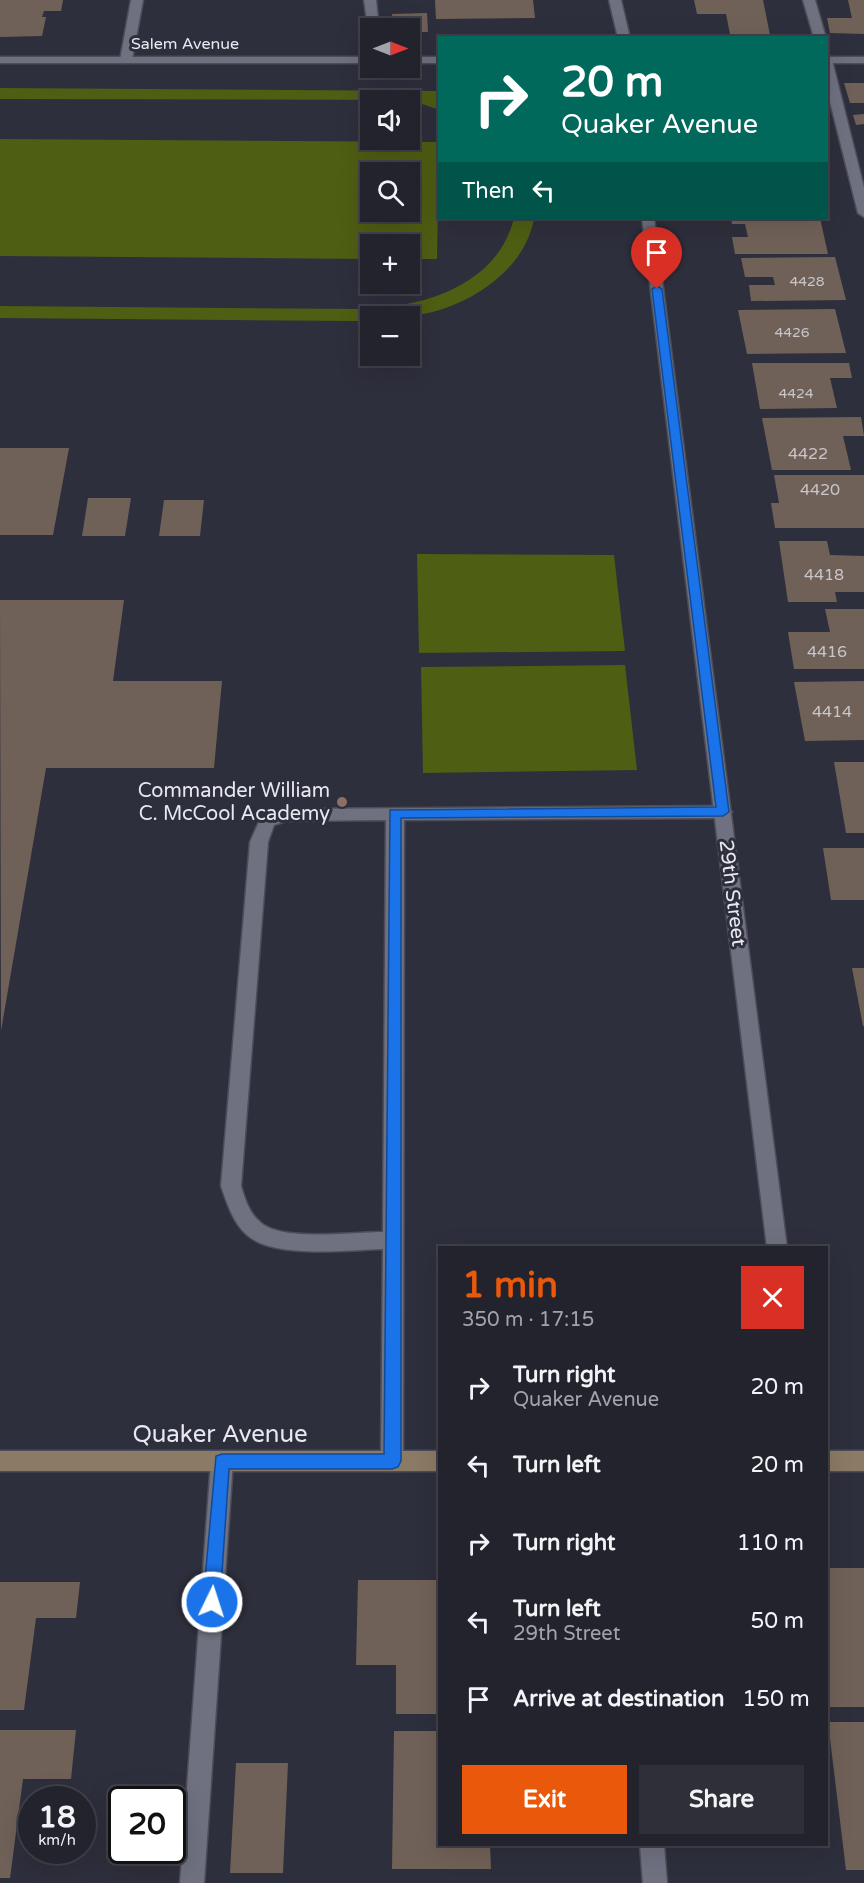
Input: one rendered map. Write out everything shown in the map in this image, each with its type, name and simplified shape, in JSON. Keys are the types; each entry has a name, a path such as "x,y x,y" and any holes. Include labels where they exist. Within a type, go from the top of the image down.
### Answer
{"main road":[{"name":"Quaker Avenue","path":"0,1461 438,1461"},
{"path":"828,1461 864,1461"}],"street":[{"path":"126,60 137,0"},
{"path":"370,0 373,18"},
{"path":"615,0 624,36"},
{"path":"809,0 819,36"},
{"name":"Salem Avenue","path":"0,60 360,60"},
{"path":"420,60 438,60"},
{"path":"828,60 864,60"},
{"path":"828,68 864,213"},
{"name":"29th Street","path":"648,219 777,1246"},
{"path":"393,1240 286,1240 259,1233 240,1213 231,1186 259,842 267,821 285,815 723,812"},
{"path":"392,1461 395,813"},
{"path":"192,1883 222,1461"},
{"path":"652,1846 655,1883"}],"green space":[{"path":"0,88 360,90 360,100 0,99"},
{"path":"420,91 438,91 438,109 420,103"},
{"path":"0,139 360,141 360,150 420,150 420,142 438,142 437,259 420,259 420,234 360,234 360,259 0,256"},
{"path":"514,219 534,219 528,238 518,256 504,273 487,287 448,307 428,313 420,314 420,306 394,306 431,298 453,289 474,277 491,261 505,242"},
{"path":"0,306 360,309 360,321 357,321 0,318"},
{"path":"417,554 614,555 625,651 419,653"},
{"path":"625,665 637,770 423,773 421,667"}],"building":[{"path":"0,0 63,0 61,11 44,11 42,17 46,17 42,36 0,37"},
{"path":"435,0 533,0 535,18 436,19"},
{"path":"694,0 763,0 770,35 730,34 726,14 697,14"},
{"path":"848,0 864,0 864,34 830,33 827,18 852,18"},
{"path":"427,13 428,32 420,32 420,18 392,18 392,14"},
{"path":"844,83 864,83 864,103 850,103"},
{"path":"864,114 864,124 856,125 853,115"},
{"path":"731,219 820,219 828,254 735,254 732,237 748,237 745,224 732,224"},
{"path":"835,257 846,300 751,301 749,285 775,285 773,277 745,277 741,258"},
{"path":"835,309 846,353 747,354 738,310"},
{"path":"752,363 849,363 852,378 830,378 837,408 760,409"},
{"path":"861,417 864,436 843,436 851,470 772,470 762,418"},
{"path":"0,448 69,448 53,535 0,535"},
{"path":"774,475 864,475 864,528 775,528 771,503 779,503"},
{"path":"88,498 131,498 125,536 82,536"},
{"path":"164,500 204,500 200,536 159,536"},
{"path":"779,541 827,541 830,555 864,556 864,592 835,592 837,602 788,602"},
{"path":"0,600 124,600 113,681 222,681 214,768 46,768 1,1031"},
{"path":"825,609 864,609 864,669 794,669 788,632 830,632"},
{"path":"864,681 864,740 805,741 794,682"},
{"path":"834,762 864,762 864,833 846,833"},
{"path":"823,848 864,848 864,900 831,900"},
{"path":"852,968 864,968 864,1026 863,1026"},
{"path":"828,1568 864,1568 864,1707 828,1707"},
{"path":"358,1580 438,1580 438,1714 396,1714 396,1665 356,1665"},
{"path":"0,1582 80,1582 76,1618 36,1618 24,1710 0,1710"},
{"path":"828,1722 864,1722 864,1870 846,1870"},
{"path":"0,1730 76,1730 71,1779 23,1779 22,1786 18,1786 18,1817 10,1878 0,1878"},
{"path":"394,1731 438,1731 438,1846 490,1846 491,1869 392,1869"},
{"path":"236,1763 288,1763 283,1873 230,1873"}],"place":[{"name":"Commander William C. McCool Academy","path":"342,802"}],"route":[{"path":"212,1602 222,1461 392,1461 395,813 723,812 657,289"}]}
